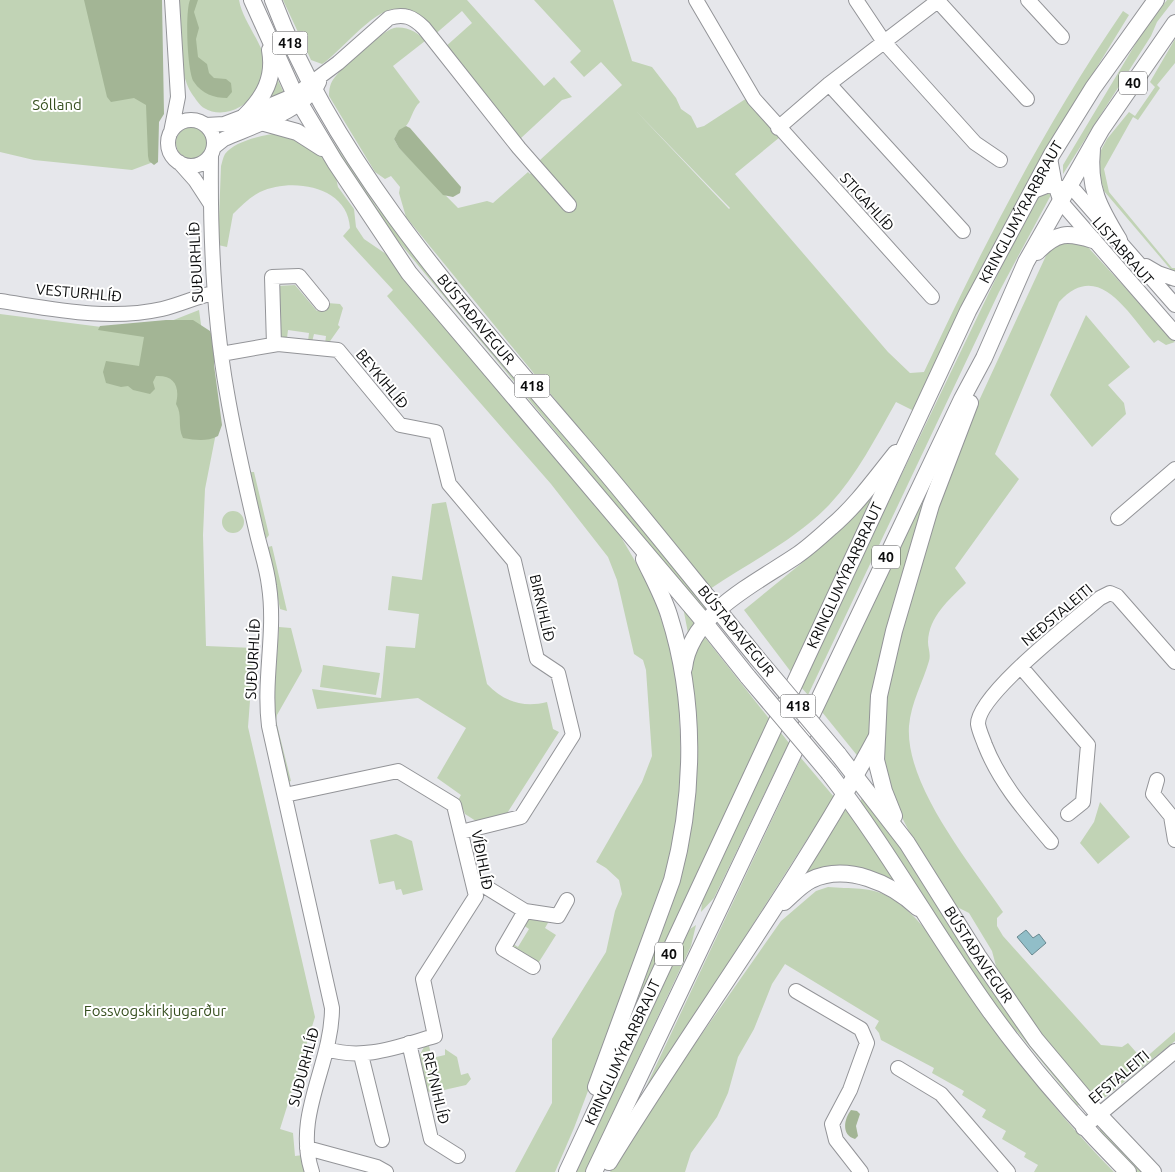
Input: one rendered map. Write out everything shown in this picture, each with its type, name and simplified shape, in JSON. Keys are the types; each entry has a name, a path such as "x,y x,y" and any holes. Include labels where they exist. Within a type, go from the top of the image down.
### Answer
{"main road":[{"name":"BÚSTAÐAVEGUR","path":"252,0 267,38 298,99 335,162 409,273 619,520 829,773 884,848 989,1010 1083,1128 1128,1172"},
{"name":"BÚSTAÐAVEGUR","path":"274,0 288,38 316,83 354,156 429,260 634,505 838,754 907,843 1005,996 1036,1040 1099,1115 1153,1172"},
{"name":"KRINGLUMÝRARBRAUT","path":"570,1166 968,311 1050,158 1093,88 1156,0"},
{"name":"KRINGLUMÝRARBRAUT","path":"594,1172 837,658 962,398 984,358 1026,262 1061,192 1175,23"},
{"path":"245,116 260,101 270,76 272,64 267,38"},
{"path":"261,122 287,128 308,137 319,145 335,162"},
{"path":"1093,144 1091,176 1094,194 1119,240"},
{"path":"1026,262 1055,237 1076,234 1092,240"},
{"path":"907,843 882,784 876,760 879,696 894,631 932,506 960,432 984,358"},
{"path":"683,673 689,646 719,610 735,595 797,556 833,526 855,504 912,433"},
{"path":"570,1166 595,1089 663,908 678,857 685,809 689,725 683,673 669,614 644,559 619,520"},
{"path":"603,1172 845,794 876,738"},
{"path":"772,910 811,881 842,874 857,876 882,884 914,904 930,919"}],"street":[{"path":"172,0 178,97 169,145 170,152 179,162 196,165 224,139 261,122 298,99 389,18 398,15 408,16 424,28 519,148 570,205"},
{"name":"STIGAHLÍÐ","path":"696,0 750,93 778,128 932,297"},
{"path":"856,0 884,42 974,143 1000,160"},
{"path":"778,128 829,84 938,0 1027,99"},
{"path":"1028,0 1062,37"},
{"path":"829,84 963,232"},
{"path":"178,97 186,111 213,135 212,151"},
{"path":"171,132 182,122 224,124 298,99"},
{"name":"SUÐURHLÍÐ","path":"212,151 210,202 213,293 221,354 238,452 269,584 272,630 266,696 267,711 332,1008 327,1049 307,1116 307,1148 312,1172"},
{"name":"LISTABRAUT","path":"1050,158 1061,192 1092,240 1175,332"},
{"name":"SUÐURHLÍÐ","path":"179,162 195,180 210,202"},
{"path":"1031,192 1040,187 1061,192"},
{"name":"LISTABRAUT","path":"1061,192 1080,195 1134,257 1175,310"},
{"path":"1134,257 1158,273 1175,279"},
{"path":"274,345 272,277 299,276 322,304"},
{"path":"1136,290 1175,310"},
{"name":"VESTURHLÍÐ","path":"0,301 85,313 120,314 163,309 213,293"},
{"name":"BEYKIHLÍÐ","path":"221,354 274,345 338,350 400,425 436,432"},
{"name":"BIRKIHLÍÐ","path":"436,432 449,484 514,561 537,659 558,673 572,735 521,818 461,832"},
{"path":"1118,518 1175,469"},
{"name":"NEÐSTALEITI","path":"1051,842 1013,798 990,758 978,724 984,705 1001,684 1100,598 1110,593 1117,596 1175,662"},
{"name":"NEÐSTALEITI","path":"1021,668 1088,745 1083,802 1068,814"},
{"name":"VÍÐIHLÍÐ","path":"285,795 398,771 454,805 476,896 423,979 435,1036 361,1055 344,1055 327,1049"},
{"path":"1157,780 1154,794 1172,816 1175,840"},
{"path":"473,879 525,911 558,916 567,900"},
{"path":"525,911 503,949 533,967"},
{"path":"796,991 862,1029 867,1043 850,1090 832,1124 836,1140 861,1172"},
{"name":"REYNIHLÍÐ","path":"409,1043 431,1139 458,1156"},
{"path":"361,1055 382,1140"},
{"name":"EFSTALEITI","path":"1083,1128 1172,1060"},
{"path":"898,1068 941,1094 1008,1172"},
{"path":"307,1148 377,1166 386,1172"}],"green space":[{"name":"Sólland","path":"0,0 157,0 156,161 132,170 34,160 0,152"},
{"path":"84,0 162,0 164,114 159,122 158,162 154,165 149,161 148,156 146,105 134,98 111,102 107,97"},
{"path":"177,0 239,0 245,18 263,53 267,71 257,92 245,104 229,111 212,112 202,107 192,94 187,84 181,61"},
{"path":"190,0 198,0 194,12 199,28 196,39 198,57 207,64 209,73 214,78 226,79 231,83 232,92 227,98 213,96 205,92 194,82 190,67 188,41 188,6"},
{"path":"283,0 467,0 544,86 554,77 572,97 562,100 520,139 444,48 472,23 462,11 433,36 409,15 400,10 391,10 370,21 322,64 311,60"},
{"path":"534,0 613,0 632,61 652,67 676,98 681,109 691,116 697,128 704,126 747,98 765,122 780,137 735,174 888,352 910,373 924,372 992,232 1041,143 1123,11 1129,15 1081,93 914,411 896,402 857,468 829,505 816,518 787,540 710,589 406,217 399,193 400,187 391,176 385,179 375,172 329,96 330,86 335,77 354,57 380,36 394,28 403,28 415,32 425,41 393,66 420,102 407,124 394,139 399,148 458,208 487,201 493,203 528,172 530,174 541,164 540,160 622,85 601,62 584,77 570,62 581,51","holes":["636,111 730,208 729,209"]},
{"path":"1167,0 1174,0 1157,22 1151,36 1063,174 1063,165 1142,33"},
{"path":"1175,39 1175,63 1157,85 1160,88 1138,120 1133,117 1104,169 1109,192 1172,268 1175,268 1175,271 1172,271 1104,191 1097,164 1100,152 1107,139 1129,112 1135,116 1155,87 1150,82"},
{"path":"274,72 284,93 266,101"},
{"path":"318,119 378,209 391,221 711,609 706,614 375,213 342,164"},
{"path":"406,126 410,128 461,187 460,193 453,197 443,195 399,148 394,139 399,130"},
{"path":"192,127 198,128 203,132 207,137 207,149 203,154 198,158 192,159 186,158 181,154 177,149 176,143 177,137 181,132 186,128"},
{"path":"282,133 314,148 335,173 338,187 354,209 356,227 364,239 386,254 611,520 652,590 678,672 682,800 662,895 574,1128 555,1172 515,1172 552,1103 552,1039 606,952 615,911 622,894 619,880 596,862 642,782 652,756 646,670 643,660 634,654 617,580 608,557 551,484 387,296 393,290 343,236 350,228 347,214 340,203 329,194 302,186 287,185 260,192 249,199 233,214 227,247 218,245 221,166 225,154 243,141"},
{"path":"1052,193 999,292 808,695 800,686 1035,197"},
{"path":"1057,241 1086,245 1175,342 1166,345 1158,340 1154,343 1123,306 1112,295 1100,288 1087,286 1074,290 1059,302 995,454 1019,479 955,568 966,583 941,609 932,624 928,642 929,661 915,700 909,726 911,749 917,773 928,798 942,823 1003,912 997,918 997,926 1003,936 1101,1045 1122,1047 1128,1043 1143,1060 1175,1032 1175,1041 1103,1099 1096,1099 1087,1094 1000,981 992,951 969,913 953,905 912,837 895,804 881,749 885,682 942,493 977,405 1050,247"},
{"path":"295,285 317,311 327,303 340,304 343,308 338,325 340,327 328,344 325,344 326,336 314,334 312,342 308,341 309,333 288,330 287,338 278,337 277,286"},
{"name":"Fossvogskirkjugarður","path":"199,310 216,433 205,489 203,535 206,646 254,648 248,727 315,1017 280,1129 293,1133 295,1156 303,1155 309,1172 0,1172 0,314 117,329 166,323"},
{"path":"1086,315 1130,367 1108,385 1124,403 1126,414 1092,447 1050,395"},
{"path":"166,320 193,320 210,331 216,347 214,365 222,425 218,436 214,438 201,440 183,438 176,404 177,392 175,383 172,380 156,376 153,382 155,389 150,394 133,390 128,386 121,387 106,383 103,372 106,361 139,366 144,337 98,330 100,326"},
{"path":"956,426 876,672 869,743 860,759 822,712"},
{"path":"889,469 791,672 744,610 803,562 839,529"},
{"path":"250,472 254,472 269,535 266,539"},
{"path":"446,502 487,684 500,695 515,702 539,704 547,702 553,729 559,732 506,815 479,823 465,814 461,804 457,802 461,795 437,778 466,728 418,698 317,709 312,689 381,698 386,646 415,648 419,614 388,610 392,576 422,580 432,504"},
{"path":"229,511 237,511 244,518 244,526 237,533 229,533 222,526 222,518"},
{"path":"272,546 287,611 280,609 268,547"},
{"path":"683,607 696,624 688,633"},
{"path":"279,627 291,628 302,671 277,715 276,721 291,781 288,782 273,710"},
{"path":"703,635 771,721 603,1084 693,785 697,729 689,663"},
{"path":"323,665 380,673 376,695 320,687"},
{"path":"778,729 789,743 714,898 701,912 703,892"},
{"path":"801,758 834,797 636,1108"},
{"path":"863,796 1085,1107 1077,1105 1020,1035 998,1012 860,802"},
{"path":"1100,802 1130,837 1098,864 1080,843 1094,822"},
{"path":"848,806 906,893 863,872 800,881"},
{"path":"396,834 412,841 423,890 403,895 401,889 396,890 394,881 379,884 370,840"},
{"path":"828,887 868,890 884,894 916,919 936,944 971,998 1022,1066 1057,1110 1114,1172 1034,1172 1038,1165 1024,1157 1026,1153 1002,1139 1006,1131 982,1117 986,1110 962,1095 964,1091 932,1073 934,1068 881,1040 875,1028 879,1021 785,964 772,984 754,1029 738,1057 728,1093 717,1117 691,1153 685,1172 610,1172 636,1128 781,921 816,891"},
{"path":"525,916 549,921 545,928 556,935 537,965 510,948 510,942 518,947 529,929 520,923"},
{"path":"696,925 691,946 585,1172 576,1172 687,931"},
{"path":"429,1046 432,1058 445,1055 445,1049 457,1057 461,1075 468,1073 471,1079 466,1085 431,1093 423,1089 417,1060 424,1047"},
{"path":"851,1110 857,1111 860,1114 856,1126 858,1136 855,1139 847,1134 845,1126"},
{"path":"1101,1127 1143,1172 1133,1172 1098,1135"}],"water":[{"path":"1026,930 1033,938 1039,934 1046,943 1032,955 1017,937"}]}
